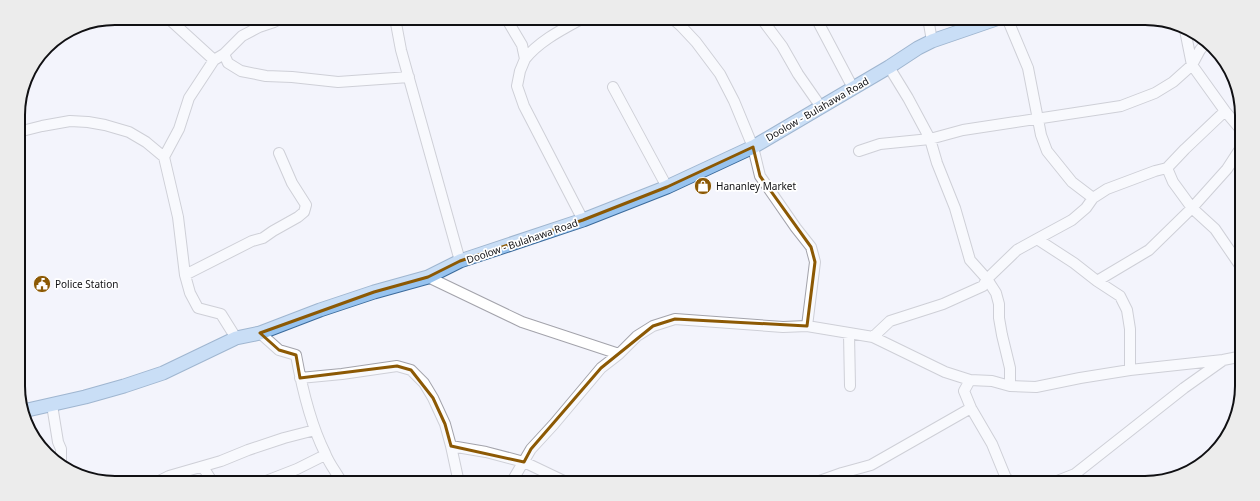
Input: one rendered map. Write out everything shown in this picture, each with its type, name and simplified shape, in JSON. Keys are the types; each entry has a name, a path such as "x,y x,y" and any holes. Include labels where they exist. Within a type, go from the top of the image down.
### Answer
{"main road":[{"name":"Doolow - Bulahawa Road","path":"29,410 85,397 162,373 236,338 260,333 320,310 374,292 428,278 460,261 583,220 667,187 753,147 889,67 918,48 932,41 979,25"}],"street":[{"path":"176,25 214,60"},
{"path":"164,157 179,129 189,98 214,60 224,54 242,36 263,25"},
{"path":"396,25 401,50 460,261"},
{"path":"510,25 522,45 525,59"},
{"path":"572,25 531,51 525,59 520,71 518,86 524,106 583,220"},
{"path":"680,25 696,42 720,74 734,101 753,147 760,176 811,247 815,262 807,326"},
{"path":"766,25 782,46 798,74 821,107"},
{"path":"820,25 853,88"},
{"path":"929,25 932,41"},
{"path":"1010,25 1028,68 1041,135 1046,151 1072,182 1093,198"},
{"path":"1186,35 1192,65 1225,112 1235,123"},
{"path":"859,151 880,144 930,139 963,130 1121,106 1155,93 1173,82 1192,65 1203,46"},
{"path":"224,54 228,63 241,72 266,76 292,76 338,82 409,77"},
{"path":"889,67 930,139 937,163 955,208 970,260 987,279 996,293 999,304 999,318 1002,335 1010,368 1010,386"},
{"path":"613,87 667,187"},
{"path":"873,337 890,321 943,304 983,286 987,279 1016,250 1072,220 1086,208 1093,198 1107,189 1167,168 1225,112"},
{"path":"25,130 70,121 105,125 129,132 146,142 164,157 178,217 185,274 190,293 198,308 221,314 236,338"},
{"path":"185,274 263,238 304,212 306,205 292,183 279,153"},
{"path":"1097,281 1148,250 1192,208 1227,169 1235,157"},
{"path":"1167,168 1173,182 1192,208 1215,229 1235,258"},
{"path":"1037,239 1120,296 1127,310 1130,330 1130,370"},
{"path":"428,278 522,322 619,354"},
{"path":"515,476 531,449 601,368 619,354 637,336 653,326 675,320 783,327 807,326 873,337 938,369 970,380 992,381 1010,386 1036,387 1130,370 1235,358"},
{"path":"260,333 279,350 296,355 300,378 315,430 325,455 338,476"},
{"path":"849,334 850,386"},
{"path":"1070,476 1075,474 1184,388 1223,360"},
{"path":"300,378 398,366 411,370 424,383 446,424 457,476"},
{"path":"970,380 964,391 971,408 992,444 1005,476"},
{"path":"52,405 58,442 62,449 61,458"},
{"path":"832,476 842,472 872,465 971,408"},
{"path":"169,476 203,467 284,438 315,430"},
{"path":"451,446 486,452 524,462 553,476"},
{"path":"279,476 325,455"},
{"path":"203,467 209,476"}],"highlighted area":[{"path":"753,147 760,176 811,247 815,262 807,326 675,319 653,326 601,368 531,449 524,462 451,446 445,424 433,398 411,370 397,366 300,378 296,355 279,350 260,333 374,292 428,277 460,261 583,220 667,187"}],"place":[{"name":"Hananley Market","path":"703,186"},
{"name":"Police Station","path":"42,284"}]}
